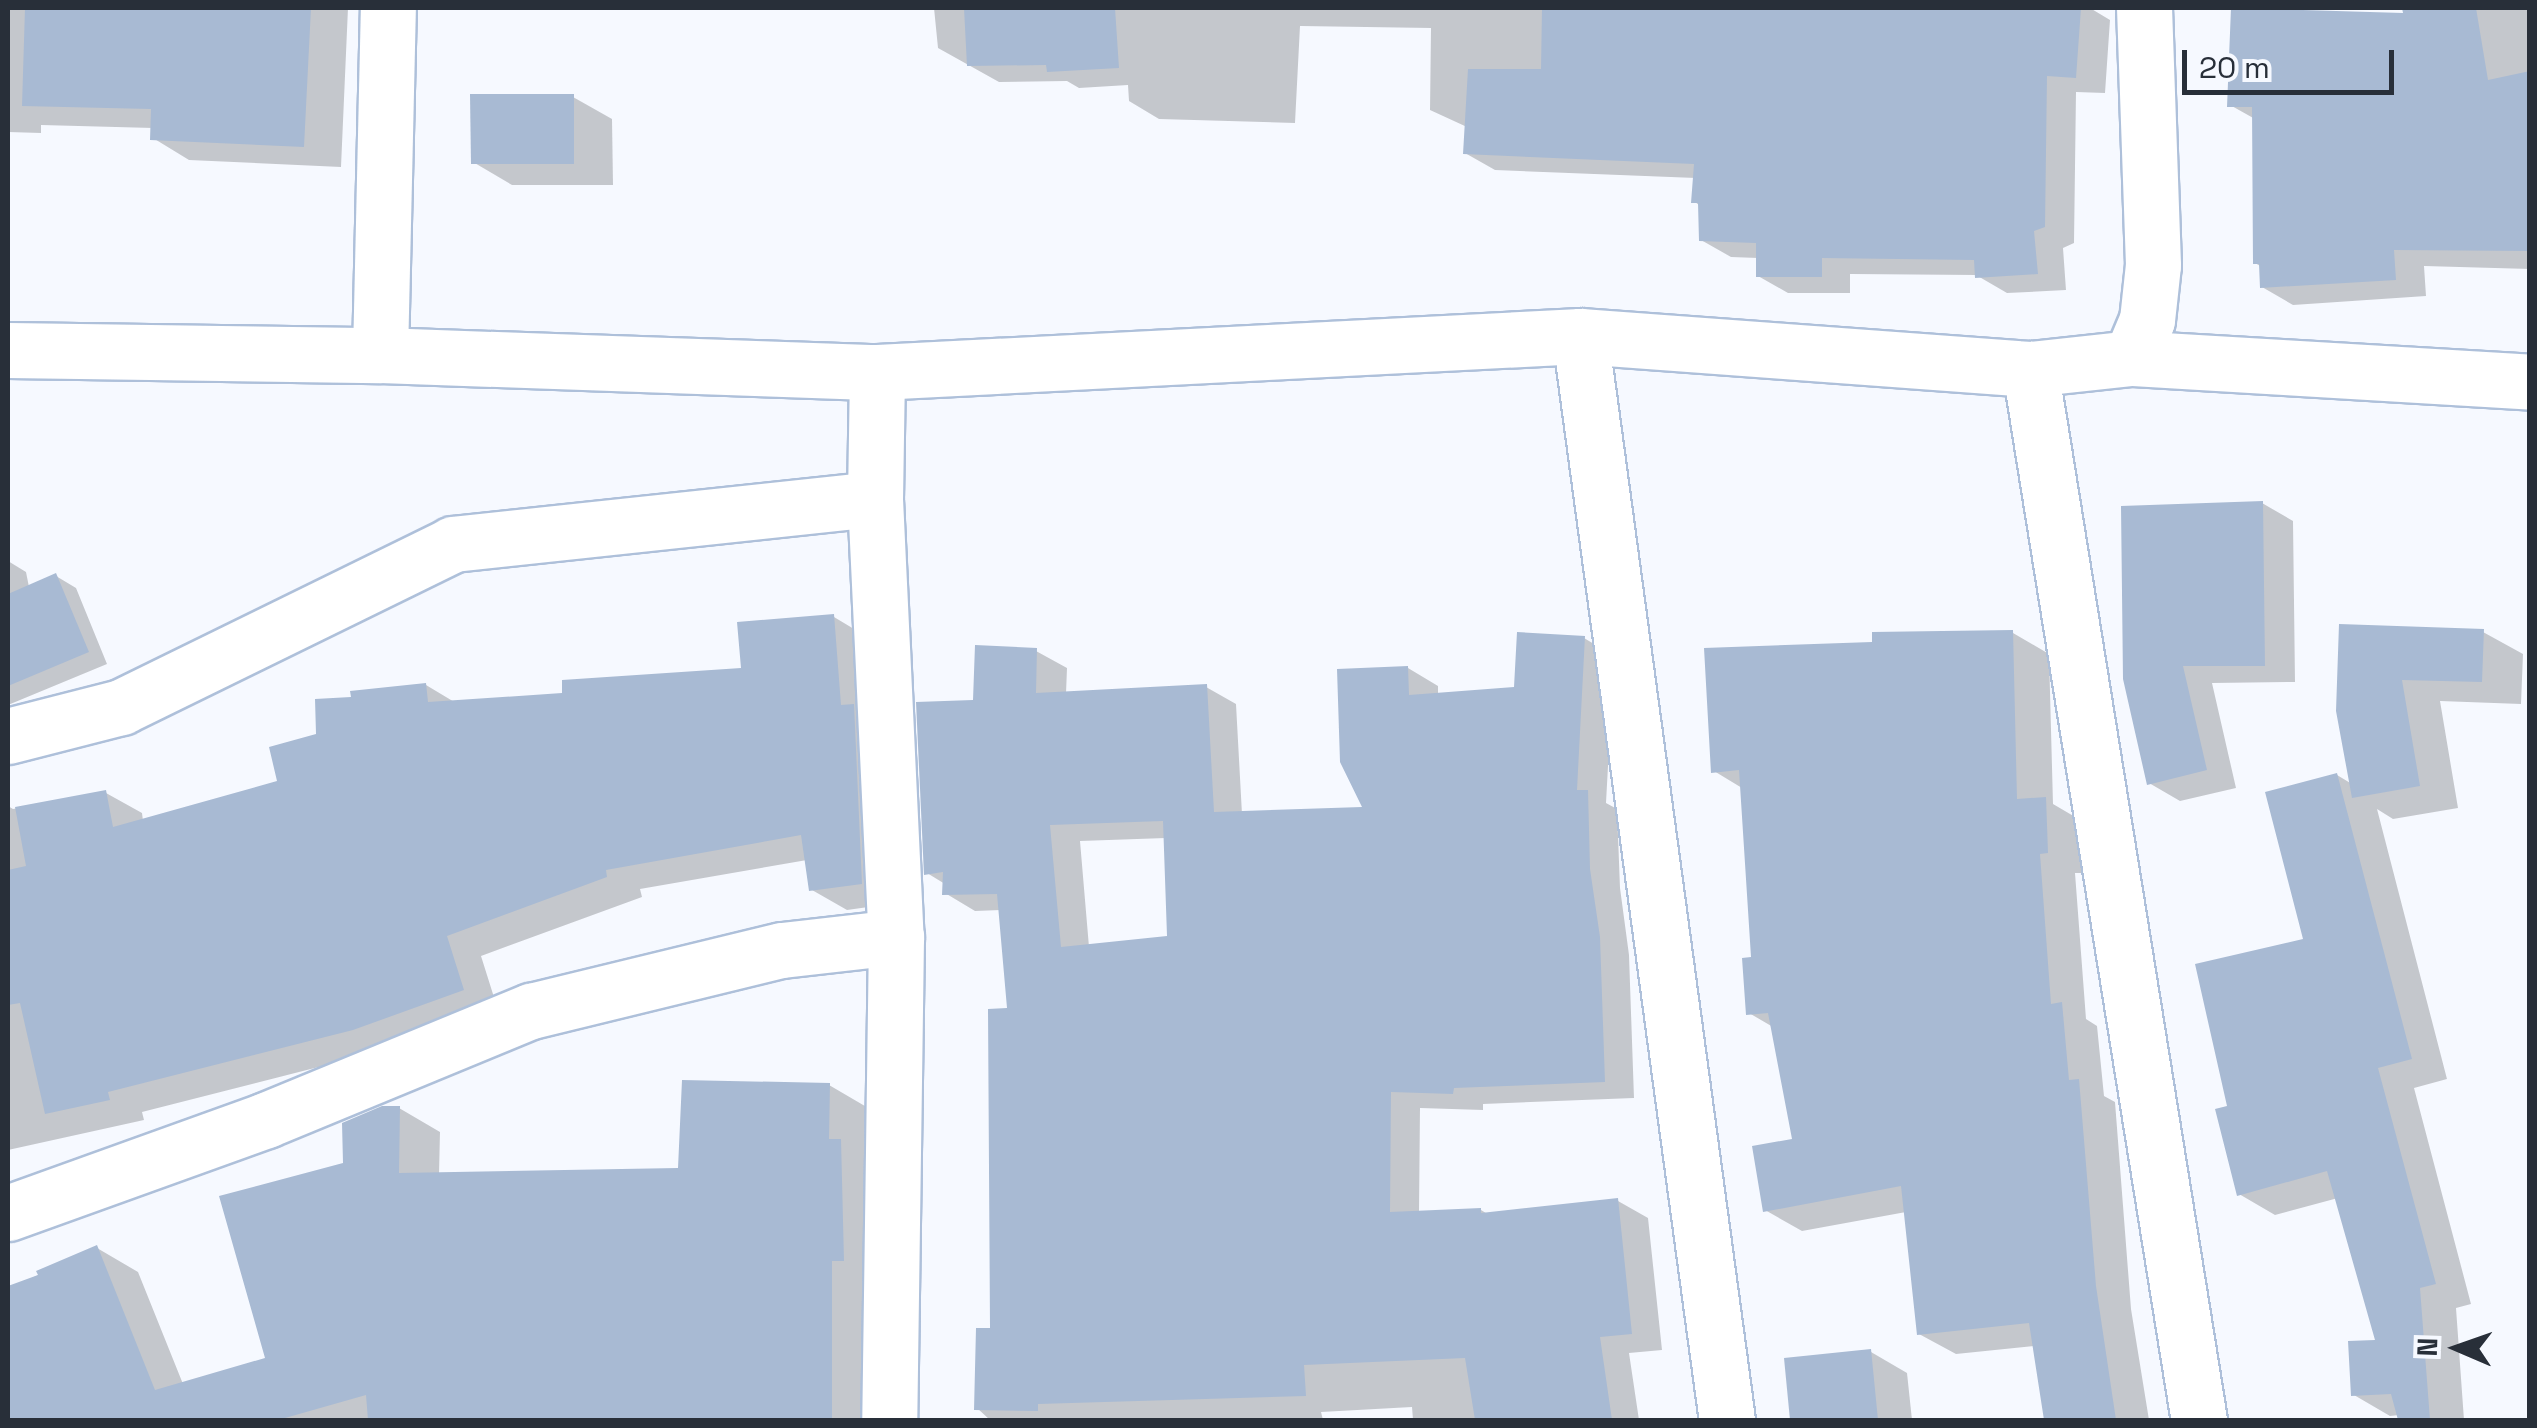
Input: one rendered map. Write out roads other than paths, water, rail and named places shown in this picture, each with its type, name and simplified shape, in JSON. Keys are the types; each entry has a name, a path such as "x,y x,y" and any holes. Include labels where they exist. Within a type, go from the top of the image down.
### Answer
{"street":[{"path":"380,354 388,8"},
{"path":"2131,358 2147,320 2154,266 2144,8"},
{"path":"8,350 380,354 877,372 1580,336 2030,369 2131,358 2530,382"},
{"path":"1580,336 1727,1420"},
{"path":"2030,369 2199,1420"},
{"path":"877,372 875,498 896,937 890,1420"},
{"path":"8,736 121,707 453,544 875,498"},
{"path":"8,1212 266,1120 532,1010 782,950 896,937"}]}
